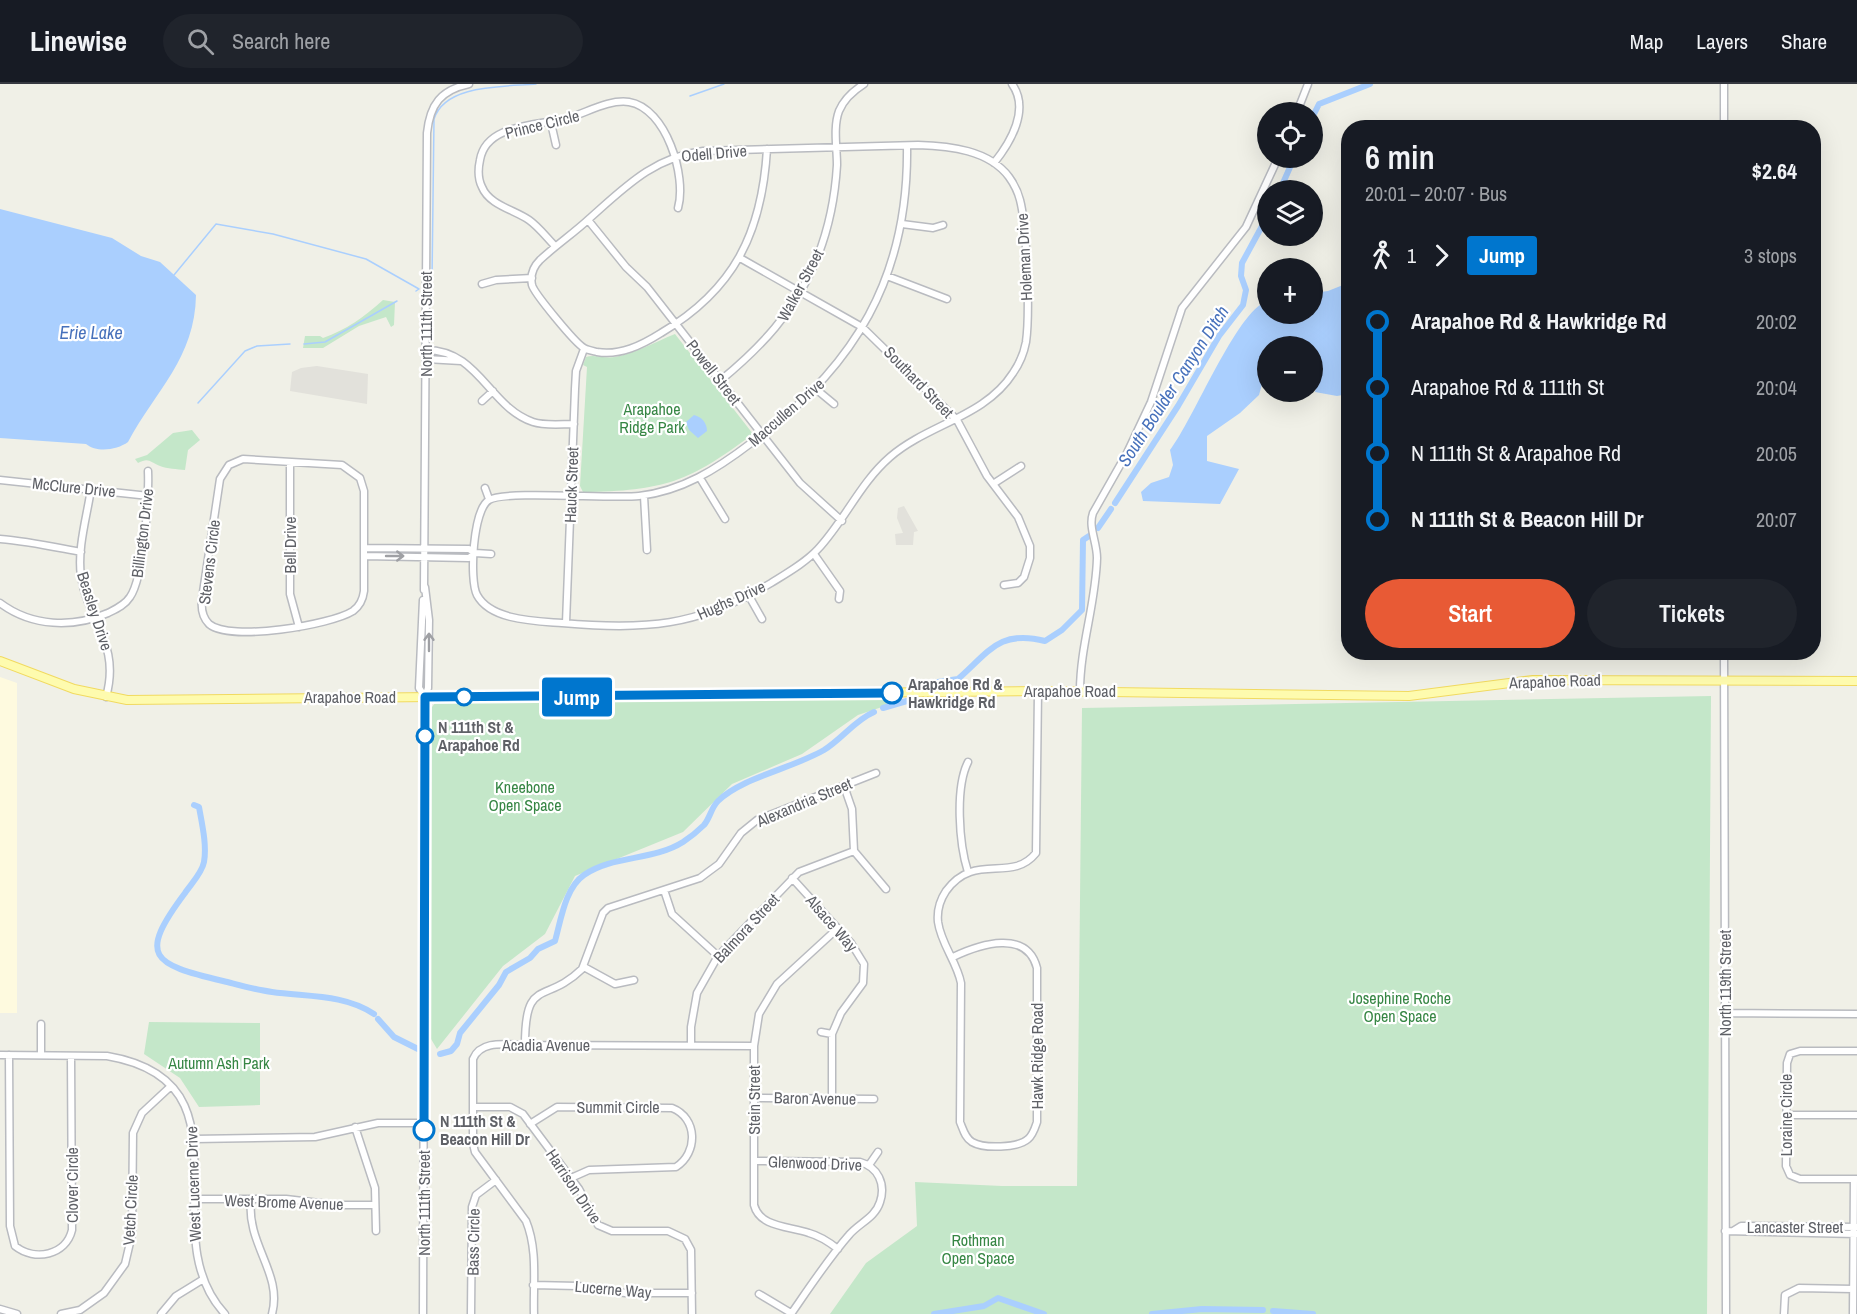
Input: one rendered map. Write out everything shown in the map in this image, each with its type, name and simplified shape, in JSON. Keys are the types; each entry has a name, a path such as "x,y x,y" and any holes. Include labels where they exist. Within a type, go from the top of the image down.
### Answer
{"main road":[{"name":"Arapahoe Road","path":"0,661 74,689 106,697 146,700 1038,691 1409,696 1514,681 1724,679 1857,681"}],"street":[{"name":"North 111th Street","path":"423,1314 425,697 429,688 429,620 425,587 428,125 430,113 440,96 457,87 470,84"},
{"name":"Walker Street","path":"721,380 766,340 800,292 814,265 831,212 840,108 846,99 864,84"},
{"path":"994,163 1004,151 1017,123 1019,100 1012,84"},
{"path":"1301,102 1308,84"},
{"path":"1724,84 1724,120"},
{"name":"Prince Circle","path":"555,246 532,222 486,194 482,188 478,168 484,148 499,134 550,123 615,102 639,105 657,119 673,156 681,187 678,208"},
{"path":"550,123 556,145"},
{"name":"Maccullen Drive","path":"489,499 507,496 644,496 700,478 763,435 816,390 862,327 887,276 902,224 907,146"},
{"name":"Holeman Drive","path":"837,147 939,146 960,149 994,163 1010,178 1021,203 1027,301 1026,346 1005,384 957,420"},
{"name":"Odell Drive","path":"532,278 535,264 555,246 648,168 673,156 703,151 837,147"},
{"path":"482,284 505,278 532,278 535,293 584,349 618,353 635,347 676,324 709,298 741,258 759,211 767,149"},
{"path":"1080,691 1082,658 1097,561 1090,523 1092,513 1127,453 1151,402 1182,308 1246,227 1273,168"},
{"name":"Powell Street","path":"588,220 676,324 800,483 842,521"},
{"path":"902,224 933,228 943,225"},
{"name":"Southard Street","path":"741,258 862,327 957,420 993,484 1018,517 1030,546 1030,558 1024,577 1018,583 1004,585"},
{"path":"887,276 947,299"},
{"name":"Hauck Street","path":"566,623 576,371 584,349"},
{"path":"426,350 443,350 461,361 513,412 534,423 574,424"},
{"path":"426,359 461,361"},
{"path":"816,390 834,404"},
{"path":"482,400 493,391"},
{"name":"Hughs Drive","path":"489,499 484,503 476,522 475,553 475,592 486,605 515,617 566,623 617,628 665,624 712,612 749,596 814,554 842,521 864,485 892,456 957,420"},
{"name":"Stevens Circle","path":"243,459 290,462 342,465 349,468 363,484 364,591 358,606 352,611 285,631 224,631 209,624 204,617 202,598 220,479 227,466 243,459"},
{"name":"Bell Drive","path":"290,462 290,594 299,627"},
{"path":"993,484 1021,466"},
{"name":"Billington Drive","path":"0,603 49,623 66,625 97,618 125,603 135,587 149,496 148,471"},
{"path":"700,478 725,519"},
{"name":"McClure Drive","path":"0,480 149,496"},
{"path":"484,488 489,499"},
{"name":"Beasley Drive","path":"91,489 81,552 82,581 97,618 111,663 106,697"},
{"path":"644,496 647,550"},
{"path":"0,539 28,541 41,547 81,552"},
{"path":"364,548 469,549 475,553 491,554"},
{"path":"364,556 469,558 475,553"},
{"path":"814,554 840,591 839,599"},
{"path":"749,596 762,619"},
{"name":"North 119th Street","path":"1724,660 1726,1314"},
{"path":"968,762 962,775 961,842 969,872 984,868 1022,866 1036,853 1038,691"},
{"name":"Alexandria Street","path":"584,967 603,913 608,908 694,881 709,873 719,864 741,833 757,820 876,772"},
{"path":"844,786 852,809 854,851 886,889"},
{"name":"Balmora Street","path":"692,1045 691,1027 697,993 718,956 792,878 804,870 854,851"},
{"name":"Hawk Ridge Road","path":"953,957 976,946 998,944 1017,944 1027,948 1034,956 1037,968 1037,1122 1033,1134 1021,1144 985,1145 972,1142 964,1134 960,1122 961,983 938,922 939,908 950,886 969,872"},
{"name":"Alsace Way","path":"792,878 859,953 865,974 859,992 841,1013 832,1034 832,1099"},
{"path":"664,890 672,914 718,956"},
{"name":"Stein Street","path":"838,928 777,984 767,997 759,1014 754,1046 754,1205 760,1218 809,1233 838,1250"},
{"path":"525,1045 525,1014 532,1000 576,976 584,967 615,984 634,980"},
{"path":"1725,1013 1857,1014"},
{"path":"41,1024 41,1055"},
{"path":"821,1032 832,1034"},
{"name":"Acadia Avenue","path":"534,1314 534,1251 531,1233 475,1152 473,1059 476,1053 487,1046 525,1045 754,1046"},
{"name":"Loraine Circle","path":"1855,1179 1800,1179 1790,1175 1786,1166 1786,1115 1787,1063 1790,1054 1800,1051 1857,1051"},
{"name":"West Lucerne Drive","path":"0,1055 122,1059 153,1072 171,1086 187,1109 194,1139 194,1246 202,1280 209,1294 225,1314"},
{"name":"Clover Circle","path":"9,1055 10,1226 15,1246 28,1254 58,1251 70,1240 72,1230 71,1056"},
{"name":"Vetch Circle","path":"61,1314 80,1310 98,1298 113,1284 125,1264 132,1234 133,1133 142,1113 171,1086"},
{"name":"Baron Avenue","path":"755,1098 874,1099"},
{"name":"Harrison Drive","path":"473,1107 510,1107 523,1114 571,1178 593,1219 606,1229 668,1231 685,1239 691,1250 692,1314"},
{"name":"Summit Circle","path":"530,1124 557,1107 672,1108 680,1111 689,1121 691,1149 683,1162 676,1167 589,1170 571,1178"},
{"path":"1786,1115 1857,1115"},
{"path":"194,1139 315,1137 378,1123 424,1123"},
{"path":"355,1127 372,1175 376,1231"},
{"path":"869,1165 878,1152"},
{"name":"Glenwood Drive","path":"754,1161 860,1162 869,1165 879,1175 882,1185 880,1203 869,1219 849,1234 791,1314"},
{"path":"1853,1314 1855,1179"},
{"name":"Bass Circle","path":"471,1314 472,1207 476,1195 496,1180"},
{"name":"West Brome Avenue","path":"194,1199 251,1199 375,1205"},
{"path":"251,1199 252,1233 274,1290 272,1314"},
{"name":"Lancaster Street","path":"1725,1231 1733,1231 1741,1227 1855,1231"},
{"path":"161,1314 176,1296 202,1280"},
{"name":"Lucerne Way","path":"533,1285 578,1286 625,1293 692,1293"},
{"path":"1784,1314 1784,1301 1789,1292 1799,1288 1853,1289"},
{"path":"759,1294 791,1314"},
{"path":"0,1309 17,1314"}],"shaded area":[{"path":"317,366 368,374 367,404 290,391 292,372"},
{"path":"904,506 918,531 914,532 913,545 896,545 895,534 903,533 897,518 898,508"},
{"path":"0,677 17,683 17,1013 0,1013"}],"green space":[{"path":"383,300 395,302 394,325 391,327 386,317 359,326 323,348 303,348 305,336 323,338 339,331 362,317"},
{"name":"Arapahoe Ridge Park","path":"675,334 753,434 711,463 674,481 635,489 583,492 580,486 587,367 583,365 586,357 623,355"},
{"path":"192,430 200,440 188,450 185,470 163,467 147,460 138,463 135,459 147,455 173,433"},
{"name":"Josephine Roche Open Space","path":"1711,696 1707,1314 830,1314 866,1263 917,1226 915,1182 1002,1186 1077,1186 1082,708"},
{"name":"Kneebone Open Space","path":"906,699 858,715 802,754 732,784 683,832 575,876 545,934 503,966 437,1049 431,1039 429,711 435,703"},
{"name":"Autumn Ash Park","path":"149,1022 260,1023 260,1105 199,1107 180,1078 144,1054"}],"water":[{"name":"Erie Lake","path":"0,209 112,238 141,256 160,262 196,295 189,337 181,355 128,442 123,445 113,449 96,449 86,444 0,438"},
{"path":"1341,286 1341,395 1323,393 1323,336 1257,336 1257,397 1240,413 1207,436 1207,461 1239,469 1220,504 1143,501 1141,492 1151,483 1169,477 1173,465 1170,450 1229,345 1255,309 1257,308 1257,324 1323,324 1323,292"},
{"path":"694,415 704,421 707,428 707,431 698,438 689,430 686,422"}],"waterway":[{"path":"432,280 434,119 440,108 450,99 462,93 492,87 536,84"},
{"path":"690,96 724,84"},
{"name":"South Boulder Canyon Ditch","path":"1323,102 1370,84"},
{"name":"South Boulder Canyon Ditch","path":"1284,180 1290,168"},
{"path":"174,275 216,224 273,234 366,259 419,289 416,291"},
{"name":"South Boulder Canyon Ditch","path":"1115,503 1178,406 1219,336 1243,305 1246,290 1241,276 1242,263 1257,235"},
{"path":"304,344 325,342 397,301"},
{"path":"198,403 245,351 257,346 290,344"},
{"name":"South Boulder Canyon Ditch","path":"1098,528 1111,509"},
{"name":"South Boulder Canyon Ditch","path":"916,689 918,685 958,679 987,652 1005,641 1016,638 1045,641 1062,630 1082,610 1083,540 1089,536"},
{"name":"South Boulder Canyon Ditch","path":"883,708 917,698"},
{"name":"South Boulder Canyon Ditch","path":"440,1054 451,1051 457,1044 460,1033 499,985 506,972 530,958 538,949 555,941 568,896 584,875 607,864 659,852 683,842 704,825 718,801 728,793 824,750 867,715 874,712"},
{"name":"South Boulder Canyon Ditch","path":"194,805 199,807 205,842 204,862 199,874 170,914 161,931 157,944 159,955 167,963 199,975 266,991 325,997 350,1003 374,1014"},
{"name":"South Boulder Canyon Ditch","path":"378,1019 394,1037 418,1049"},
{"path":"934,1314 984,1306 998,1298 1044,1314"},
{"path":"1152,1314 1202,1309 1263,1310"},
{"path":"1273,1311 1313,1314"}],"bus line":[{"name":"Jump","path":"424,1130 425,697 892,693"}],"place":[{"name":"Arapahoe Rd & Hawkridge Rd","path":"892,693"},
{"name":"N 111th St & Arapahoe Rd","path":"425,736"},
{"name":"N 111th St & Beacon Hill Dr","path":"424,1130"}],"park label":[{"name":"Rothman Open Space","path":"978,1249"}]}
